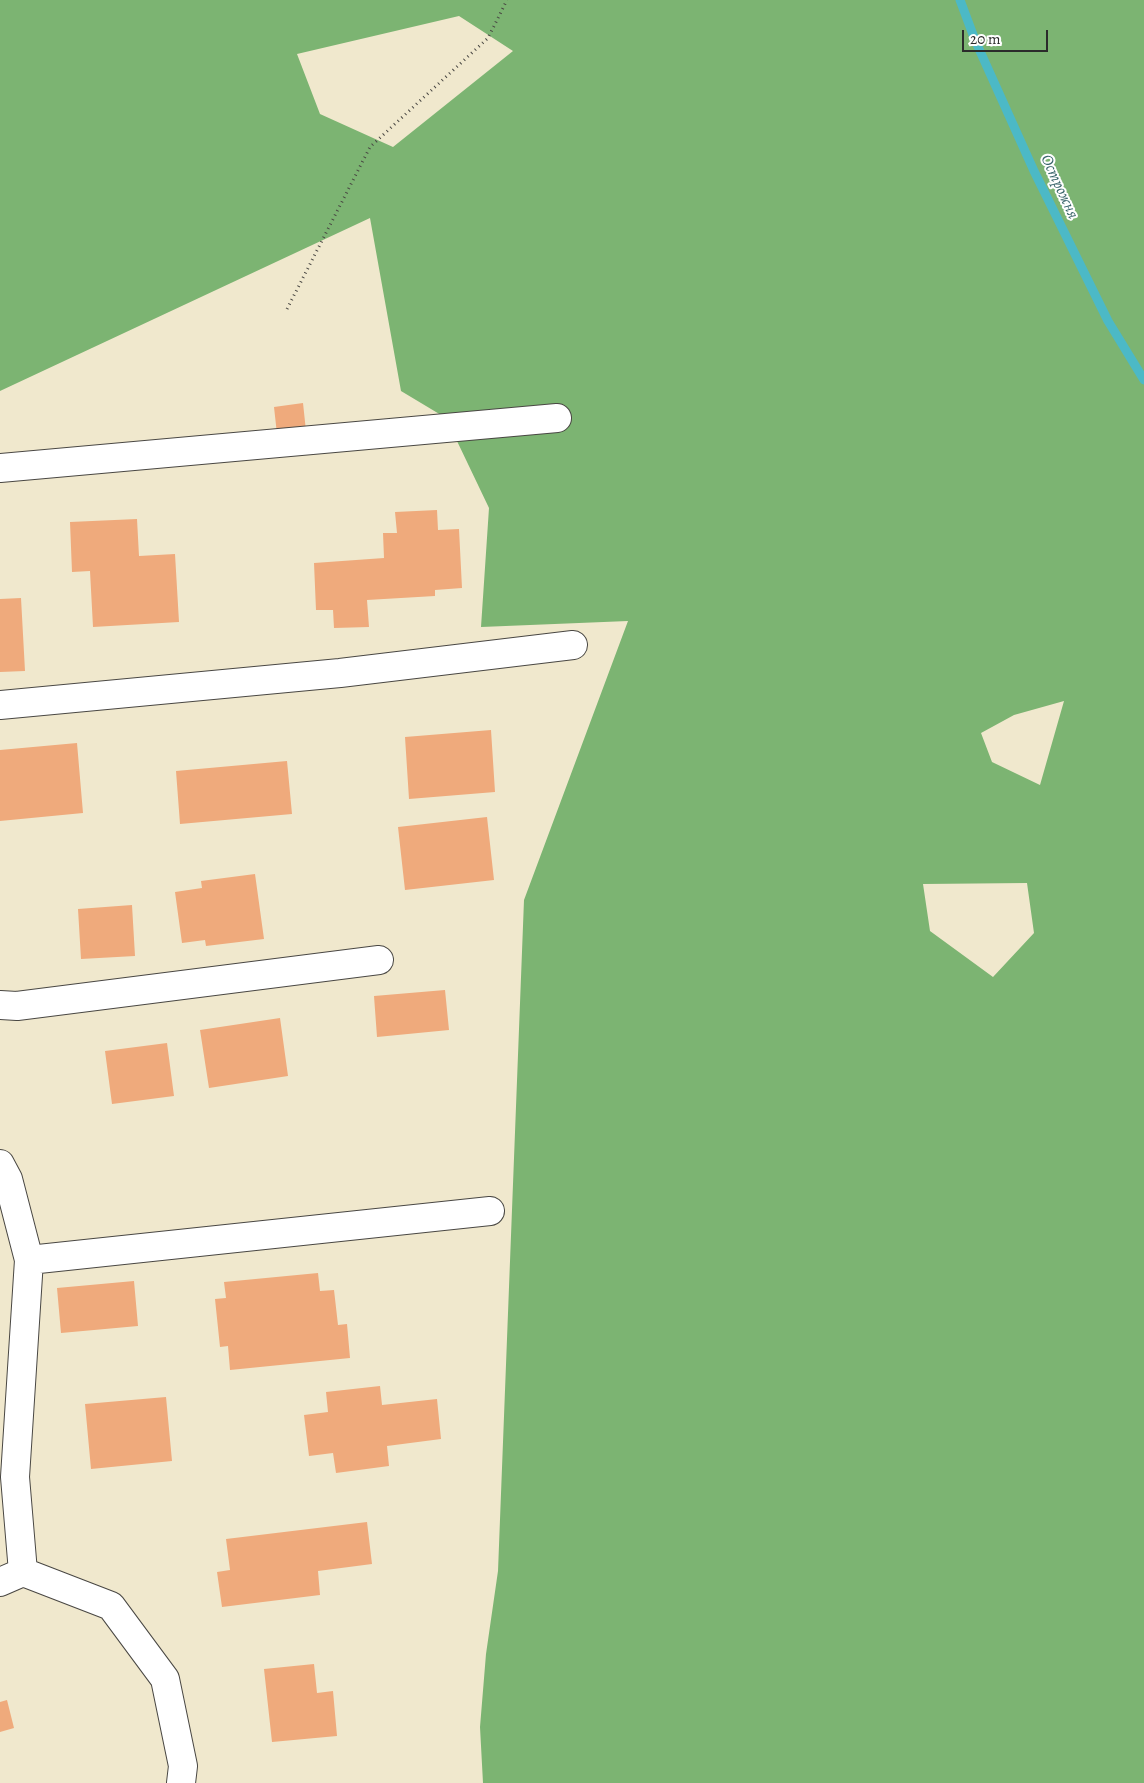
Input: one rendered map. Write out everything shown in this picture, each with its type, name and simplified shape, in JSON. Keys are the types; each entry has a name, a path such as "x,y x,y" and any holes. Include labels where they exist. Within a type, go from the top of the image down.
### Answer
{"street":[{"path":"0,468 557,418"},
{"path":"0,705 340,673 573,645"},
{"path":"0,1005 17,1006 378,960"},
{"path":"0,1164 8,1179 29,1260 15,1477 12,1577 111,1606 165,1679 183,1766 182,1783"},
{"path":"29,1260 490,1211"}],"path":[{"path":"287,309 370,147 488,38 507,0"}],"green space":[{"path":"0,0 1144,0 1144,1783 483,1783 480,1727 486,1654 498,1571 524,900 628,621 481,627 489,508 446,418 401,391 370,218 0,391","holes":["459,16 513,51 393,147 320,114 297,54","1064,701 1040,785 992,762 981,733 1014,715","1027,883 1034,933 993,977 930,931 923,884"]}],"building":[{"path":"303,403 306,431 277,434 274,407"},
{"path":"437,510 438,530 459,529 462,588 435,590 435,596 367,600 369,627 334,628 333,610 316,610 314,563 384,558 383,533 397,533 395,512"},
{"path":"137,519 139,556 175,554 179,622 93,627 90,571 72,572 70,522"},
{"path":"21,598 25,671 0,672 0,599"},
{"path":"491,730 495,792 409,799 405,737"},
{"path":"77,743 83,813 0,821 0,750"},
{"path":"287,761 292,814 180,824 176,771"},
{"path":"487,817 494,880 405,890 398,827"},
{"path":"255,874 264,939 206,946 205,940 182,943 175,892 202,888 201,881"},
{"path":"132,905 135,956 81,959 78,909"},
{"path":"445,990 449,1030 377,1037 374,996"},
{"path":"280,1018 288,1076 209,1088 200,1030"},
{"path":"167,1043 174,1096 112,1104 105,1051"},
{"path":"318,1273 320,1291 334,1290 338,1325 347,1324 350,1358 230,1370 228,1346 220,1347 215,1299 226,1298 224,1282"},
{"path":"134,1281 138,1326 61,1333 57,1288"},
{"path":"380,1386 382,1405 437,1399 441,1439 387,1446 389,1466 336,1473 333,1453 309,1456 304,1415 328,1412 326,1392"},
{"path":"166,1397 172,1461 91,1469 85,1404"},
{"path":"367,1522 372,1564 318,1571 320,1595 222,1607 217,1572 230,1570 226,1539"},
{"path":"314,1664 317,1693 333,1691 337,1736 272,1742 264,1669"},
{"path":"7,1700 14,1728 0,1732 0,1702"}],"waterway":[{"name":"Острожня","path":"960,0 975,40 1034,171 1108,321 1144,380"}]}
